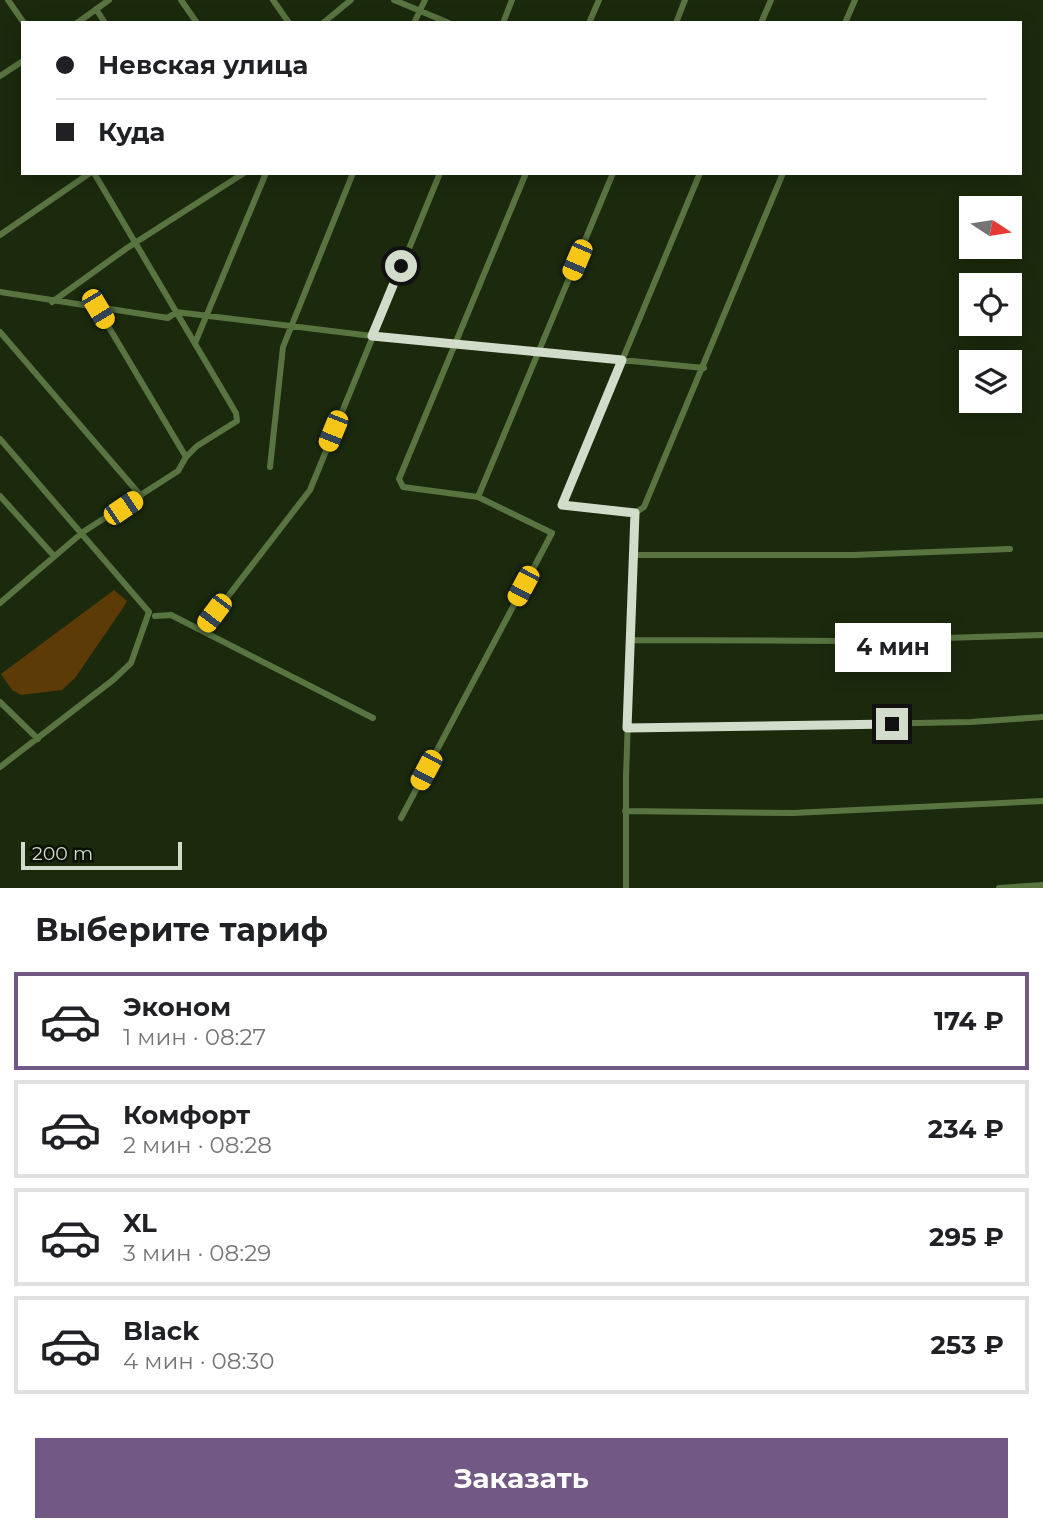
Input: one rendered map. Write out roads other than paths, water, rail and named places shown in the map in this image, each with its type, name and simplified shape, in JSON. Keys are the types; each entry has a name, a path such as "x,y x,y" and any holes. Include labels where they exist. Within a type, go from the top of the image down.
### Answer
{"street":[{"path":"8,0 23,21"},
{"path":"80,21 110,0"},
{"path":"181,0 196,21"},
{"path":"273,0 288,21"},
{"path":"325,21 351,0"},
{"path":"394,0 444,21"},
{"path":"415,21 425,0"},
{"path":"504,21 512,0"},
{"path":"590,21 599,0"},
{"path":"677,21 685,0"},
{"path":"762,21 771,0"},
{"path":"846,21 855,0"},
{"path":"96,9 104,21"},
{"path":"0,76 21,62"},
{"path":"0,235 89,175"},
{"path":"0,603 83,532 178,471 186,457 197,446 233,425 237,416 93,175"},
{"path":"52,302 241,175"},
{"path":"195,343 265,175"},
{"path":"270,467 283,347 352,175"},
{"path":"202,630 310,489 439,175"},
{"path":"401,818 552,533 478,497 403,487 399,479 525,175"},
{"path":"478,497 612,175"},
{"path":"699,175 562,505 635,513 644,507 782,175"},
{"path":"0,292 168,318 176,312 372,336 704,368"},
{"path":"98,309 186,457"},
{"path":"0,332 141,496"},
{"path":"0,439 146,606 148,620 131,663 0,767"},
{"path":"0,495 54,556"},
{"path":"0,509 6,503"},
{"path":"626,888 625,811 635,513"},
{"path":"634,555 853,555 1010,549"},
{"path":"155,616 172,615 373,718"},
{"path":"631,640 844,641 1043,635"},
{"path":"0,702 38,739"},
{"path":"627,728 958,722 1043,717"},
{"path":"625,811 793,813 1043,801"},
{"path":"999,888 1043,885"}]}
